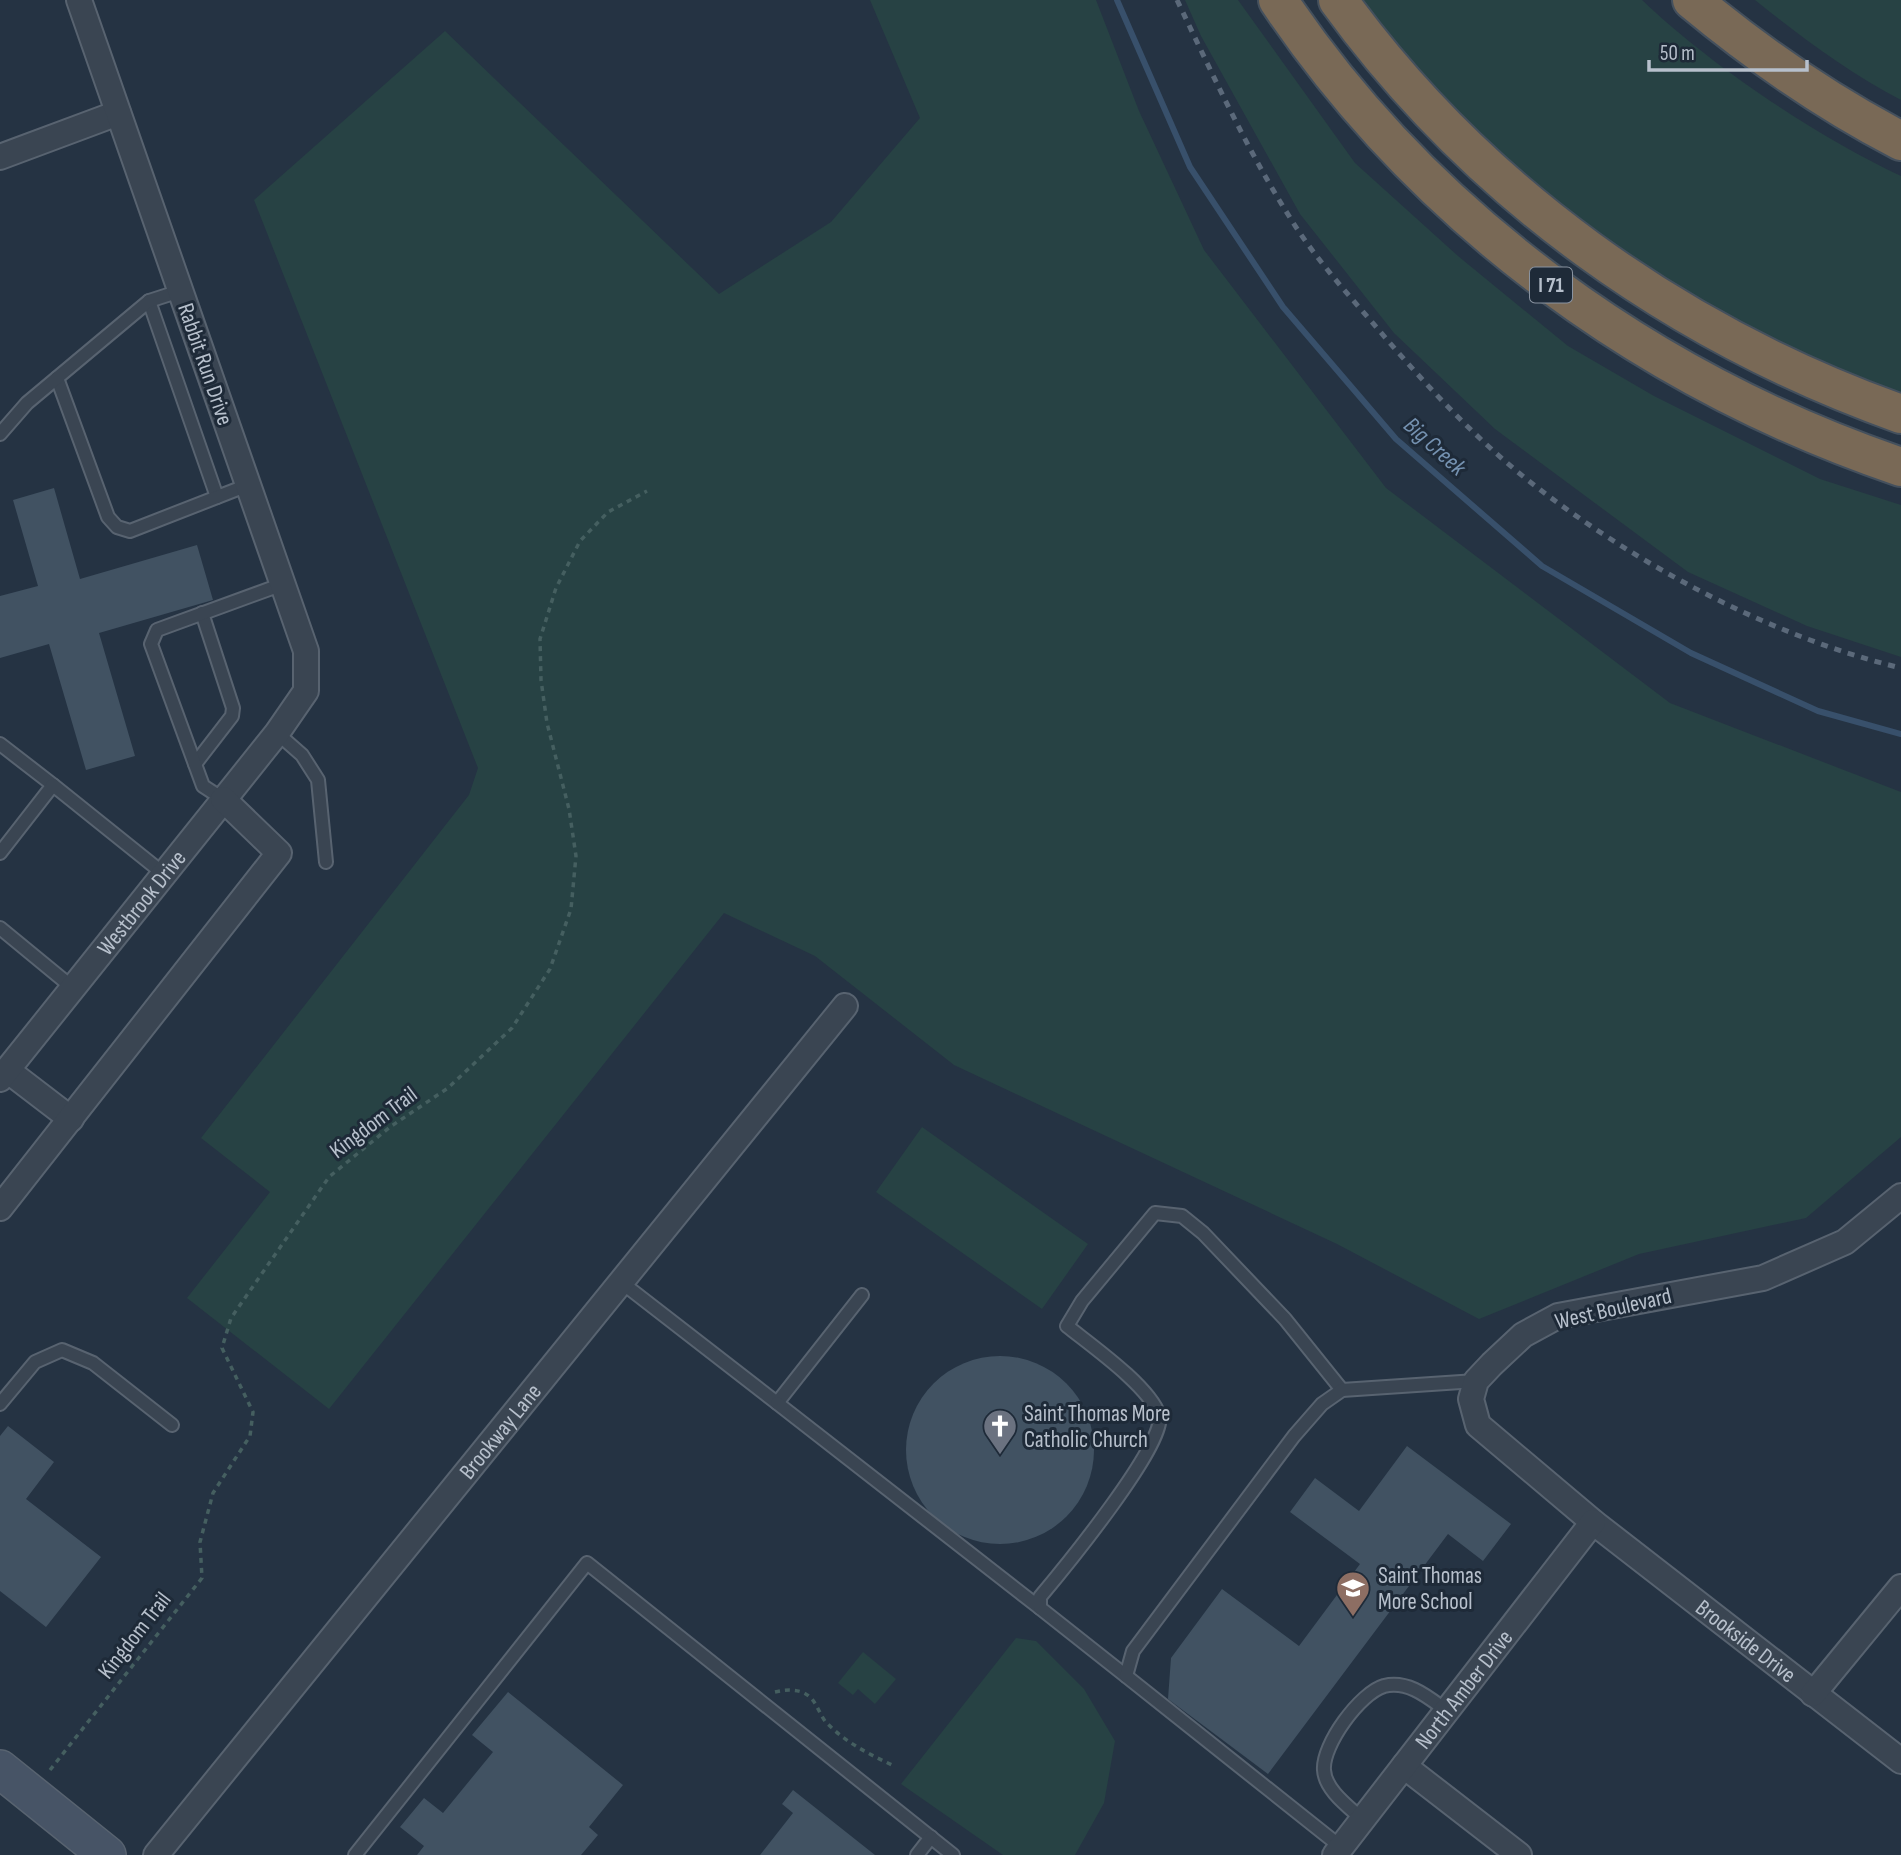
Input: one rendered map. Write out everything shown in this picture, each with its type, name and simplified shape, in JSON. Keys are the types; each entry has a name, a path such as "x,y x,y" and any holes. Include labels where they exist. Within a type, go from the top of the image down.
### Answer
{"highway":[{"name":"I 71","path":"1278,0 1345,89 1408,159 1535,274 1629,338 1724,394 1849,449 1901,467"},
{"path":"1338,0 1386,60 1471,151 1586,249 1655,297 1726,338 1798,374 1901,414"},
{"path":"1692,0 1741,40 1802,82 1901,141"}],"main road":[{"path":"2,1774 107,1855"}],"street":[{"name":"Rabbit Run Drive","path":"79,0 306,651 306,691 280,729"},
{"path":"0,157 118,113"},
{"name":"Westbrook Drive","path":"2,1072 73,988 280,729"},
{"path":"0,1208 279,853 223,799"},
{"name":"Brookway Lane","path":"156,1855 845,1006"},
{"path":"2,1072 71,1119"},
{"name":"West Boulevard","path":"1476,1381 1523,1335 1558,1316 1763,1278 1845,1241 1901,1196"},
{"path":"1476,1381 1471,1399 1478,1425 1593,1522"},
{"name":"Brookside Drive","path":"1593,1522 1901,1761"},
{"name":"North Amber Drive","path":"1338,1851 1593,1522"},
{"path":"1813,1694 1901,1587"},
{"path":"1405,1766 1519,1855"}],"lane":[{"path":"0,434 27,403 149,301 180,291"},
{"path":"149,301 217,497"},
{"path":"57,378 108,517 117,527 130,531 248,485"},
{"path":"223,799 203,786 151,644 157,630 283,584"},
{"path":"195,764 228,724 233,708 202,613"},
{"path":"280,729 318,779 326,862"},
{"path":"0,744 164,874"},
{"path":"0,853 53,785"},
{"path":"0,928 73,988"},
{"path":"1040,1608 1040,1597 1126,1485 1161,1429 1159,1414 1125,1372 1067,1326 1082,1301 1131,1237 1155,1213 1182,1216 1203,1233 1285,1319 1342,1390"},
{"path":"621,1282 1126,1676 1338,1851"},
{"path":"777,1403 862,1295"},
{"path":"0,1404 35,1362 61,1350 93,1363 172,1425"},
{"path":"1126,1676 1133,1651 1294,1436 1322,1405 1342,1390 1476,1381"},
{"path":"355,1855 587,1563 953,1855"},
{"path":"1362,1819 1341,1800 1327,1781 1323,1769 1331,1741 1354,1709 1384,1686 1421,1691 1447,1711"},
{"path":"917,1855 930,1837"}],"path":[{"name":"Kingdom Trail","path":"50,1770 202,1578 200,1542 213,1493 250,1436 252,1424 253,1412 222,1348 231,1318 329,1177 390,1127 448,1088 512,1028 550,969 570,909 576,856 569,809 547,723 541,680 540,639 555,588 580,541 608,512 647,491"},
{"path":"775,1692 789,1689 803,1692 815,1701 824,1720 840,1734 871,1757 894,1766"}],"green space":[{"path":"870,0 1096,0 1139,111 1204,250 1386,488 1670,703 1901,792 1901,1137 1806,1218 1639,1254 1479,1319 1337,1244 954,1065 815,956 724,913 329,1409 187,1298 270,1192 201,1138 469,795 478,768 254,200 445,31 719,294 831,222 920,118"},
{"path":"1185,0 1238,0 1355,163 1458,256 1568,346 1654,396 1820,479 1901,505 1901,657 1807,626 1688,572 1495,429 1394,333 1300,214 1201,36"},
{"path":"1359,0 1642,0 1731,74 1834,141 1901,176 1901,396 1862,384 1716,315 1576,226 1419,76"},
{"path":"1755,0 1901,0 1901,100 1826,54"},
{"path":"922,1127 1088,1244 1042,1309 876,1192"},
{"path":"1016,1638 1036,1641 1084,1689 1115,1741 1104,1803 1075,1855 1003,1855 901,1784"},
{"path":"863,1652 896,1679 875,1704 858,1689 853,1695 838,1683"}],"building":[{"path":"54,488 80,579 197,545 213,600 99,633 135,756 86,770 49,644 0,658 0,596 38,586 13,500"},
{"name":"Saint Thomas More Catholic Church","path":"1000,1356 1036,1363 1066,1384 1087,1414 1094,1450 1087,1486 1066,1516 1036,1537 1000,1544 964,1537 934,1516 913,1486 906,1450 913,1414 934,1384 964,1363"},
{"path":"8,1426 54,1462 26,1499 101,1557 46,1627 0,1591 0,1436"},
{"name":"Saint Thomas More School","path":"1407,1446 1511,1524 1483,1561 1448,1534 1268,1774 1168,1699 1171,1658 1222,1589 1299,1646 1360,1564 1290,1512 1315,1478 1359,1511"},
{"path":"508,1692 623,1785 589,1827 598,1835 581,1855 417,1855 424,1846 400,1827 424,1798 443,1813 493,1752 472,1735"},
{"path":"793,1790 875,1855 760,1855 793,1813 782,1804"}],"waterway":[{"name":"Big Creek","path":"1117,0 1190,167 1283,307 1396,439 1542,566 1691,653 1818,711 1901,734"}],"railway":[{"path":"1177,0 1244,137 1298,231 1342,288 1414,370 1492,449 1575,515 1662,570 1708,595 1804,638 1901,668"}],"place":[{"name":"Saint Thomas More Catholic Church","path":"1000,1456"},
{"name":"Saint Thomas More School","path":"1353,1618"}]}
